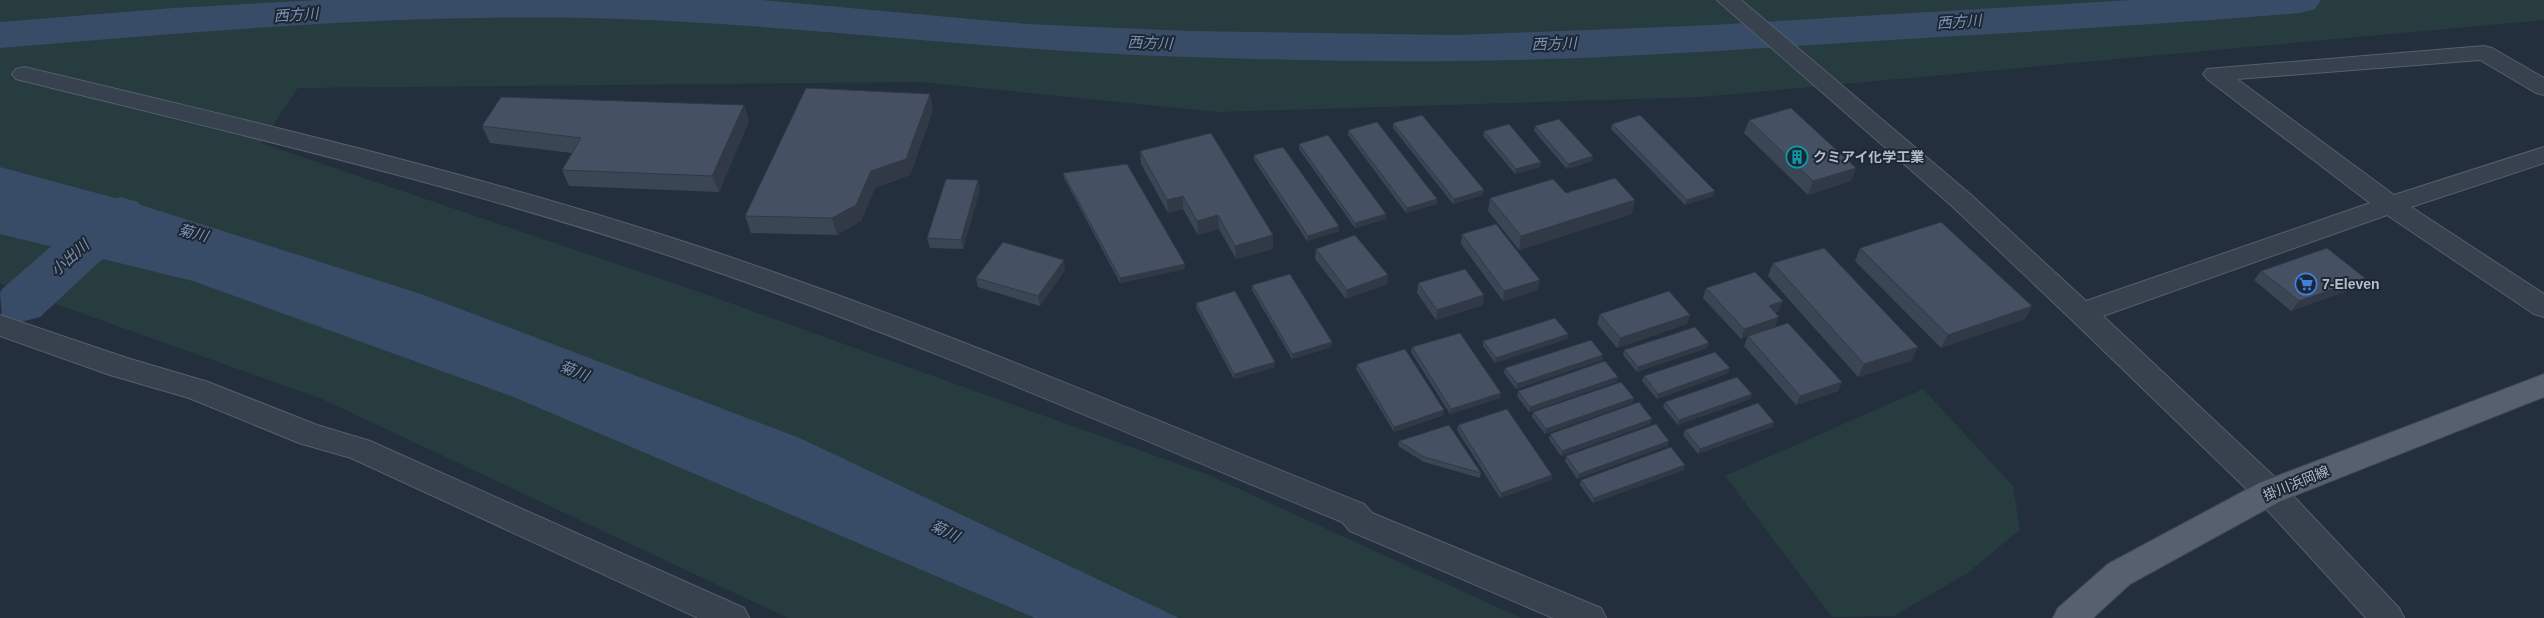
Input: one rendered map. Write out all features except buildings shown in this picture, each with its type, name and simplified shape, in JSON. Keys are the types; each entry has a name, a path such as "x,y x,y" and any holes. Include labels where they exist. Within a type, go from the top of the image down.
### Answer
{"main road":[{"name":"掛川浜岡線","path":"2070,618 2119,574 2270,492 2544,385"}],"street":[{"path":"1728,0 1961,200 2082,313 2270,492 2387,618"},
{"path":"2544,88 2484,53 2215,74 2390,205 2544,307"},
{"path":"24,74 353,153 605,226 786,287 1019,377 1353,513 1361,522 1589,618"},
{"path":"2082,313 2390,205 2544,155"},
{"path":"0,325 120,366 198,390 310,435 359,449 732,618"}],"green space":[{"path":"0,0 2544,0 2544,20 1702,97 1218,112 920,82 298,88 261,143 705,294 1209,475 1521,618 788,618 322,399 0,284"},
{"path":"1923,389 2013,486 2020,530 1966,574 1894,616 1832,617 1725,476"}],"water":[{"name":"菊川","path":"0,167 141,205 421,294 802,439 1179,618 1035,618 511,396 193,281 0,234"}],"waterway":[{"name":"西方川","path":"0,35 174,21 422,7 617,6 753,12 1026,37 1189,44 1458,48 1712,38 2179,10 2300,0"},
{"name":"小出川","path":"21,303 120,214"}],"place":[{"name":"クミアイ化学工業","path":"1797,157"},
{"name":"7-Eleven","path":"2306,284"}]}
